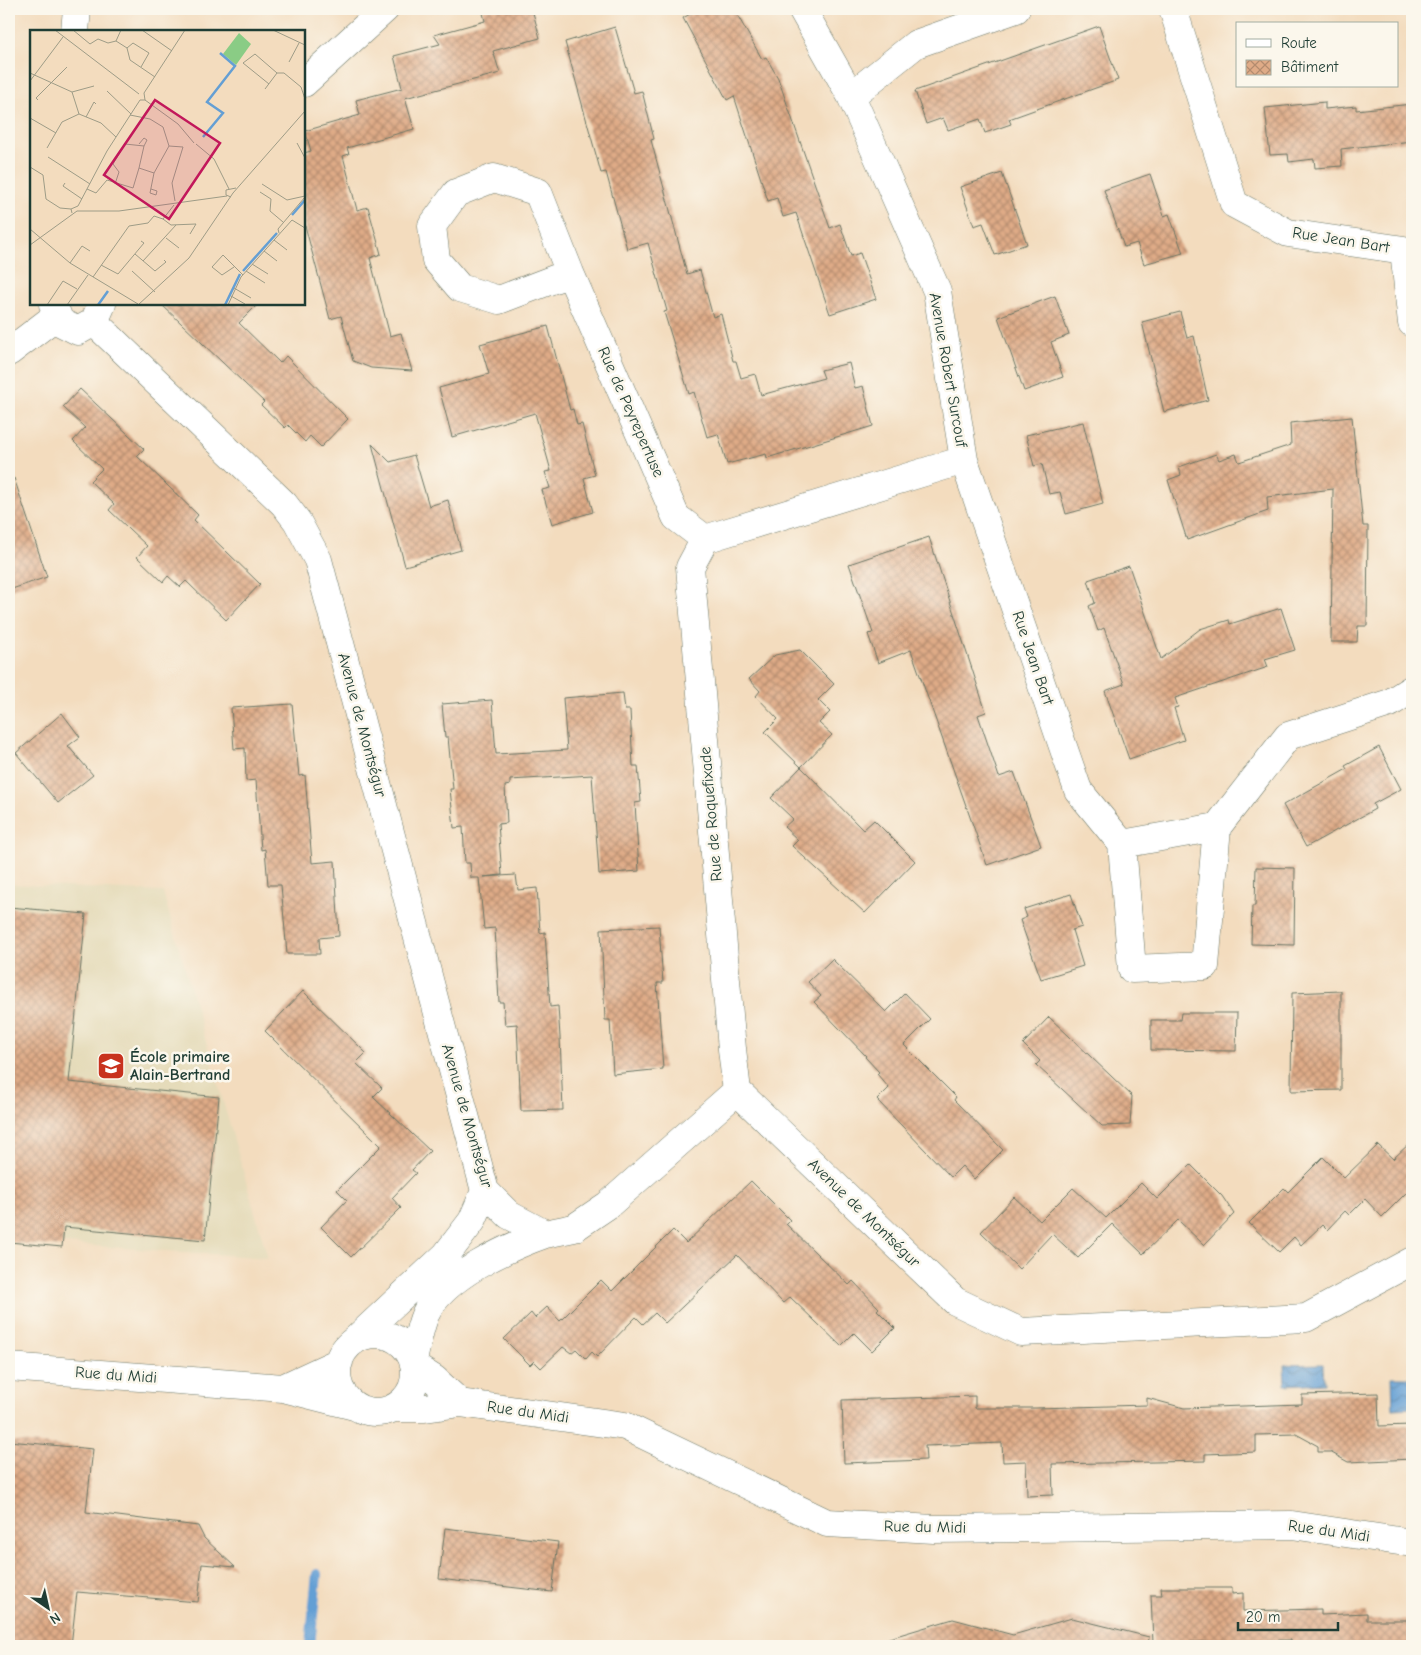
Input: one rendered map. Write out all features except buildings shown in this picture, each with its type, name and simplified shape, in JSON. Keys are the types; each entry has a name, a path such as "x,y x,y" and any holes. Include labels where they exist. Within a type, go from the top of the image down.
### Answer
{"street":[{"path":"74,30 77,9"},
{"path":"305,82 385,9"},
{"name":"Avenue Robert Surcouf","path":"705,539 964,460 937,291 850,96 802,9"},
{"path":"850,96 916,44 1016,9"},
{"name":"Rue Jean Bart","path":"1173,9 1234,204 1288,233 1404,250 1412,324"},
{"path":"494,178 538,192 570,273 499,300 460,288 436,260 432,226 456,192 494,178"},
{"name":"Rue de Peyrepertuse","path":"570,273 676,516 705,539"},
{"path":"9,352 55,310 60,322 78,331 98,313"},
{"name":"Avenue de Montségur","path":"98,313 284,504 297,521 318,560 486,1192 509,1215 545,1234"},
{"name":"Rue Jean Bart","path":"964,460 1078,790 1122,844"},
{"name":"Rue de Roquefixade","path":"705,539 690,567 737,1091"},
{"path":"1218,827 1122,844 1132,969 1205,966 1218,827 1288,736 1390,703 1412,689"},
{"path":"395,1408 409,1395 415,1376 414,1363 426,1314 445,1287 521,1242 545,1234 574,1228 608,1205 737,1091"},
{"name":"Avenue de Montségur","path":"737,1091 955,1301 1021,1332 1306,1318 1412,1261"},
{"path":"354,1406 347,1399 338,1382 346,1352 446,1255 472,1221 486,1192"},
{"name":"Rue du Midi","path":"283,1388 346,1352 363,1336 383,1335 402,1344 414,1363 460,1403"},
{"name":"Rue du Midi","path":"9,1367 283,1388 354,1406 370,1412 460,1403 625,1426 827,1523 934,1529 1292,1525 1412,1543"}],"shaded area":[{"name":"École primaire Alain-Bertrand","path":"9,884 163,892 268,1258 9,1240"}],"water":[{"path":"1323,1364 1324,1383 1285,1385 1284,1365"},
{"path":"1392,1377 1412,1377 1412,1408 1393,1409"}],"waterway":[{"path":"310,1646 317,1574"}],"place":[{"name":"École primaire Alain-Bertrand","path":"111,1066"}]}
